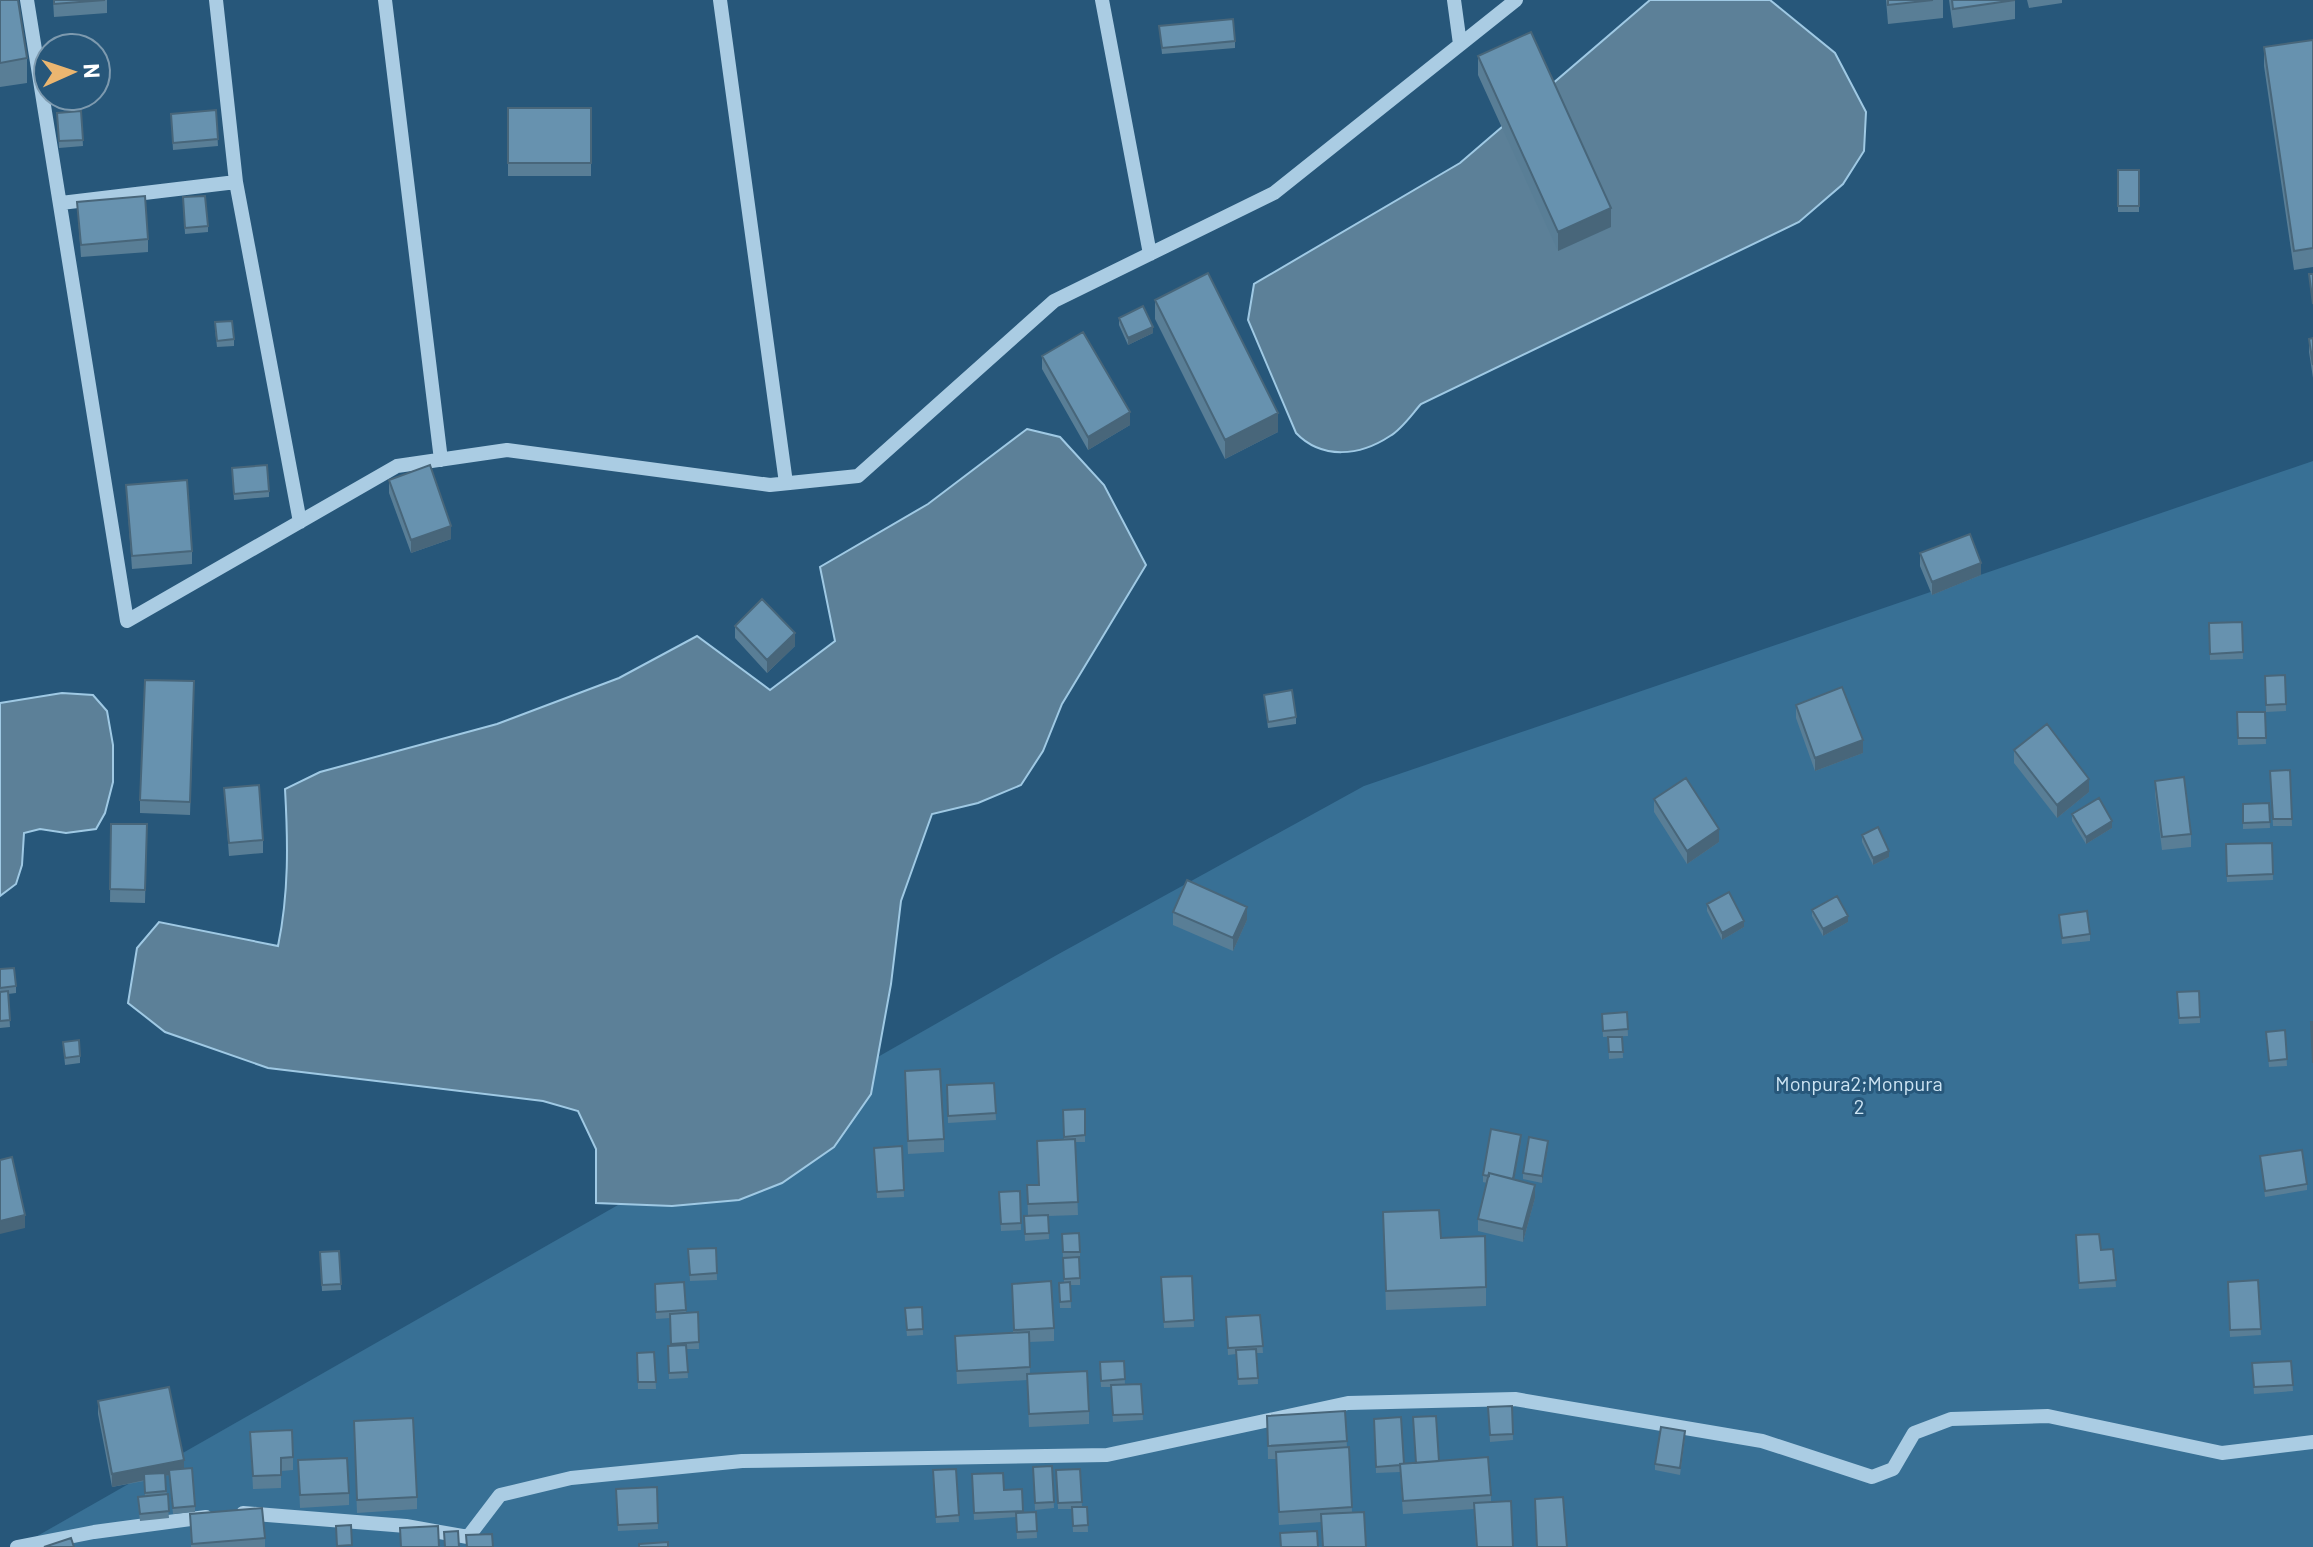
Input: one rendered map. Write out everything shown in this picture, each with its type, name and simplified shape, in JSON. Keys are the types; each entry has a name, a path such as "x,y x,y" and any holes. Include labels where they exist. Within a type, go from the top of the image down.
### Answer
{"street":[{"path":"27,0 127,621 397,466 507,450 770,485 858,476 1054,301 1274,193 1516,0"},
{"path":"216,0 236,182 300,522"},
{"path":"385,0 441,460"},
{"path":"720,0 786,483"},
{"path":"1102,0 1150,254"},
{"path":"1454,0 1460,44"},
{"path":"61,203 236,182"},
{"path":"17,1547 94,1532 239,1513 406,1526 468,1537 500,1495 571,1478 742,1461 1107,1455 1348,1403 1515,1399 1762,1441 1872,1477 1893,1469 1914,1433 1951,1419 2048,1416 2222,1453 2313,1442"}],"green space":[{"name":"Monpura2;Monpura 2","path":"2313,461 2313,1547 18,1547 1055,956 1364,786"}],"shaded area":[{"path":"1650,0 1770,0 1835,53 1866,112 1864,151 1843,184 1799,222 1421,404 1399,429 1378,443 1342,452 1317,448 1306,442 1296,433 1248,320 1254,284 1460,163"},
{"path":"1027,429 1060,437 1104,485 1146,565 1062,704 1043,751 1021,785 978,803 932,814 901,901 891,984 871,1094 834,1147 782,1183 739,1200 672,1206 596,1203 596,1149 578,1111 543,1101 268,1068 165,1032 128,1003 137,948 159,922 278,946 287,868 285,789 320,772 497,724 619,678 697,636 770,690 835,641 820,567 928,504"},
{"path":"62,693 93,695 107,711 113,745 113,782 105,813 96,829 66,833 40,829 24,833 22,865 16,884 0,896 0,703"}],"building":[{"path":"0,0 18,0 27,58 0,63"},
{"path":"54,0 105,0 54,4"},
{"path":"1888,0 1933,0 1888,5"},
{"path":"1952,0 2015,0 1953,9"},
{"path":"1233,19 1235,41 1162,48 1159,26"},
{"path":"1531,32 1611,208 1558,232 1478,56"},
{"path":"2313,40 2313,248 2294,251 2264,47"},
{"path":"508,108 591,108 591,163 508,163"},
{"path":"216,110 218,139 173,143 171,114"},
{"path":"81,112 83,140 59,141 57,113"},
{"path":"2118,170 2139,170 2139,206 2118,206"},
{"path":"145,196 148,239 81,245 77,202"},
{"path":"205,196 208,226 185,228 183,197"},
{"path":"1208,273 1278,413 1225,440 1155,300"},
{"path":"2309,274 2313,274 2313,304"},
{"path":"1143,306 1153,327 1128,338 1119,318"},
{"path":"232,321 234,339 217,341 215,322"},
{"path":"1083,332 1130,412 1088,437 1042,356"},
{"path":"2313,338 2313,365 2309,339"},
{"path":"267,465 269,491 234,494 232,468"},
{"path":"430,465 451,526 411,540 389,480"},
{"path":"187,480 192,551 132,556 126,485"},
{"path":"1970,534 1981,563 1932,582 1920,553"},
{"path":"762,599 795,633 767,660 735,626"},
{"path":"2242,622 2243,652 2210,654 2209,623"},
{"path":"2285,675 2286,704 2266,705 2265,676"},
{"path":"145,680 194,681 190,802 140,800"},
{"path":"1842,687 1863,740 1815,758 1796,705"},
{"path":"1292,690 1296,717 1268,722 1264,695"},
{"path":"2237,712 2265,712 2266,738 2238,738"},
{"path":"2047,724 2089,779 2057,805 2014,750"},
{"path":"2290,770 2292,819 2273,819 2270,771"},
{"path":"2184,777 2191,834 2162,837 2155,781"},
{"path":"1686,778 1719,829 1687,851 1654,799"},
{"path":"259,785 263,840 229,843 224,788"},
{"path":"2099,798 2112,821 2086,837 2072,814"},
{"path":"2269,803 2270,822 2243,823 2243,804"},
{"path":"111,824 147,824 145,890 110,889"},
{"path":"1878,827 1889,851 1873,858 1862,835"},
{"path":"2272,843 2273,874 2227,876 2226,844"},
{"path":"1187,880 1247,907 1233,938 1173,912"},
{"path":"1729,892 1744,921 1722,933 1707,904"},
{"path":"1837,896 1848,916 1823,929 1812,910"},
{"path":"2087,911 2090,934 2062,938 2059,915"},
{"path":"14,968 16,986 0,988 0,969"},
{"path":"8,991 10,1020 0,1021 0,992"},
{"path":"2199,991 2200,1017 2179,1018 2177,992"},
{"path":"1627,1012 1628,1029 1603,1031 1602,1014"},
{"path":"2311,1022 2313,1022 2313,1063"},
{"path":"2285,1030 2287,1059 2269,1061 2266,1032"},
{"path":"1608,1037 1622,1037 1623,1052 1609,1052"},
{"path":"79,1040 80,1056 65,1058 63,1042"},
{"path":"940,1069 944,1139 908,1141 905,1071"},
{"path":"994,1083 996,1113 948,1116 947,1085"},
{"path":"1085,1109 1085,1135 1064,1137 1063,1110"},
{"path":"1491,1129 1521,1135 1513,1179 1489,1173 1489,1176 1483,1175"},
{"path":"1529,1137 1548,1141 1542,1176 1523,1173"},
{"path":"1075,1139 1078,1202 1028,1204 1027,1185 1039,1185 1037,1141"},
{"path":"902,1146 904,1190 877,1192 874,1148"},
{"path":"2302,1150 2307,1184 2265,1191 2260,1156"},
{"path":"12,1157 25,1215 0,1221 0,1160"},
{"path":"1489,1173 1535,1185 1523,1229 1478,1219"},
{"path":"1020,1191 1021,1223 1001,1224 999,1192"},
{"path":"1439,1210 1441,1238 1485,1236 1486,1287 1386,1291 1383,1212"},
{"path":"1048,1215 1049,1233 1025,1234 1024,1216"},
{"path":"1079,1233 1080,1252 1063,1252 1062,1234"},
{"path":"2099,1234 2101,1250 2113,1249 2116,1280 2079,1283 2076,1235"},
{"path":"716,1248 717,1273 690,1275 688,1249"},
{"path":"339,1251 341,1284 322,1285 320,1252"},
{"path":"1079,1257 1080,1278 1064,1279 1063,1258"},
{"path":"1192,1276 1194,1320 1164,1322 1161,1277"},
{"path":"2258,1280 2261,1329 2230,1330 2228,1282"},
{"path":"1051,1281 1054,1328 1014,1330 1012,1284"},
{"path":"684,1282 686,1310 656,1312 655,1284"},
{"path":"1070,1282 1071,1301 1060,1302 1059,1283"},
{"path":"922,1307 923,1329 907,1330 905,1308"},
{"path":"698,1312 699,1342 671,1344 670,1314"},
{"path":"1260,1315 1263,1346 1228,1348 1226,1317"},
{"path":"1029,1332 1030,1367 957,1371 955,1336"},
{"path":"686,1345 688,1372 669,1373 668,1346"},
{"path":"1256,1349 1258,1378 1238,1379 1236,1350"},
{"path":"654,1352 656,1382 638,1382 637,1353"},
{"path":"1124,1361 1125,1379 1101,1381 1100,1362"},
{"path":"2291,1361 2293,1385 2254,1387 2252,1363"},
{"path":"1087,1371 1089,1411 1029,1414 1027,1374"},
{"path":"1141,1384 1143,1414 1113,1415 1111,1385"},
{"path":"169,1387 184,1460 112,1474 98,1401"},
{"path":"1512,1406 1513,1434 1490,1435 1488,1407"},
{"path":"1345,1411 1347,1441 1268,1446 1267,1416"},
{"path":"1436,1416 1439,1461 1416,1463 1413,1417"},
{"path":"1401,1417 1404,1464 1376,1467 1374,1419"},
{"path":"413,1418 417,1497 357,1500 354,1421"},
{"path":"1661,1427 1685,1431 1680,1468 1655,1464"},
{"path":"292,1430 293,1457 281,1458 281,1475 253,1476 250,1432"},
{"path":"1349,1447 1352,1507 1279,1512 1276,1452"},
{"path":"1488,1457 1491,1495 1403,1501 1400,1464"},
{"path":"347,1458 349,1493 300,1495 298,1460"},
{"path":"1052,1466 1054,1502 1035,1503 1033,1467"},
{"path":"192,1468 195,1506 173,1508 169,1470"},
{"path":"956,1469 959,1515 936,1517 933,1470"},
{"path":"1080,1469 1082,1502 1058,1503 1056,1470"},
{"path":"165,1473 166,1491 145,1493 144,1474"},
{"path":"1003,1473 1004,1490 1022,1489 1023,1511 974,1513 972,1474"},
{"path":"657,1487 658,1523 618,1525 616,1489"},
{"path":"168,1494 169,1511 140,1514 138,1497"},
{"path":"1563,1497 1567,1547 1537,1547 1535,1499"},
{"path":"1511,1501 1513,1547 1477,1547 1474,1503"},
{"path":"1072,1507 1087,1507 1088,1525 1073,1526"},
{"path":"262,1508 265,1538 192,1544 190,1514"},
{"path":"1036,1512 1037,1531 1017,1532 1016,1513"},
{"path":"1364,1512 1366,1547 1323,1547 1321,1514"},
{"path":"351,1525 352,1545 337,1546 336,1526"},
{"path":"438,1526 439,1547 401,1547 400,1528"},
{"path":"458,1531 459,1547 445,1547 444,1532"},
{"path":"1317,1531 1318,1547 1281,1547 1280,1533"},
{"path":"492,1534 493,1547 467,1547 466,1535"},
{"path":"71,1538 74,1547 44,1547"},
{"path":"668,1542 668,1547 639,1547 639,1544"}]}
